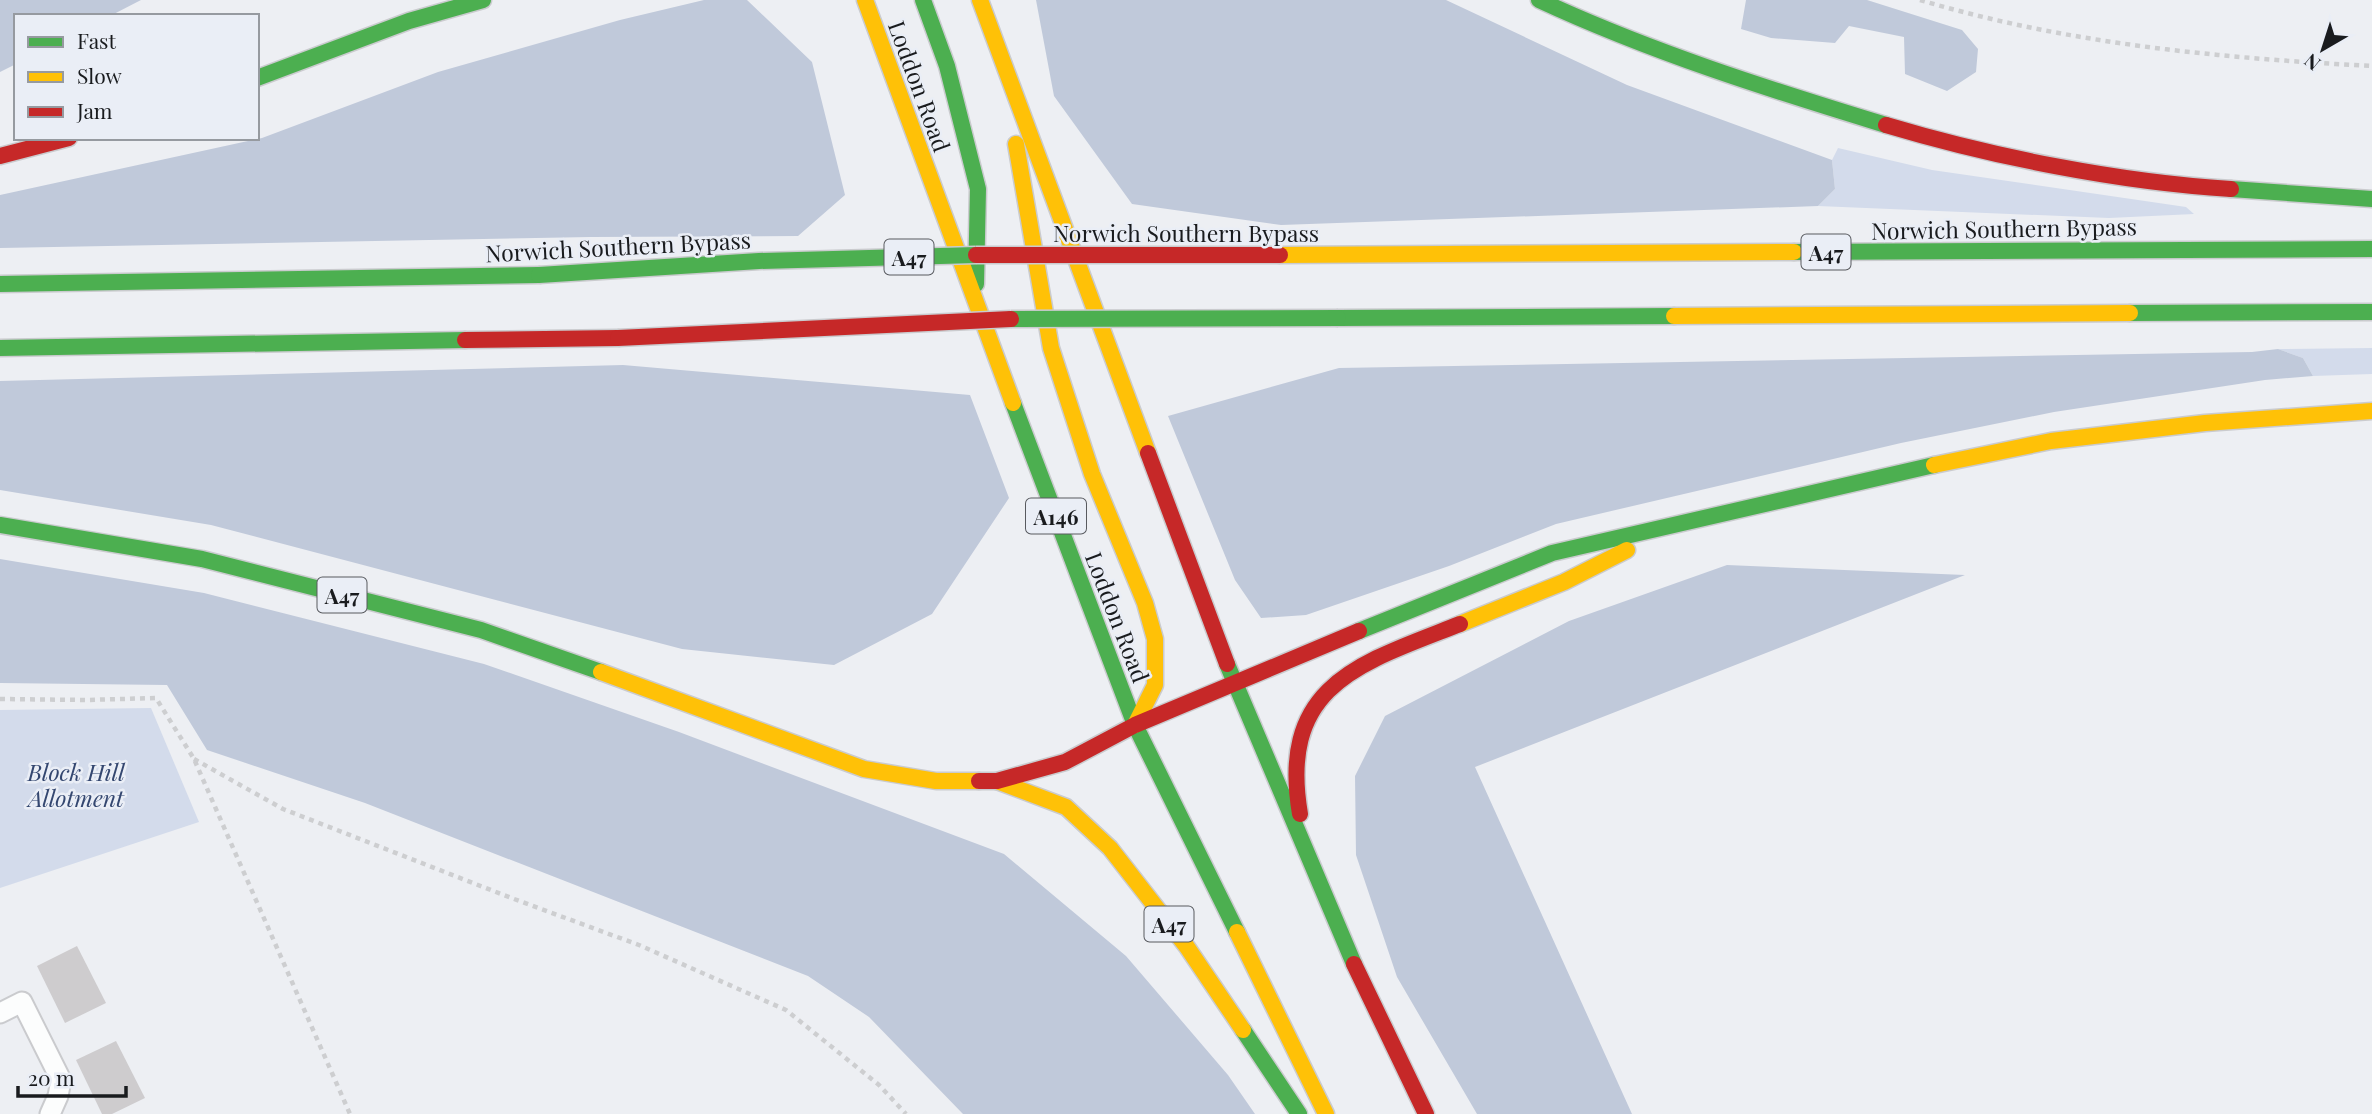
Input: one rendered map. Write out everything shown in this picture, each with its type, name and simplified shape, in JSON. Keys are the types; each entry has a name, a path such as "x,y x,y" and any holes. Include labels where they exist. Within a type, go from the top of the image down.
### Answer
{"highway":[{"path":"409,21 452,0"},
{"path":"259,77 409,21 483,0"},
{"name":"Loddon Road","path":"865,0 976,307 1135,725 1326,1114"},
{"path":"923,0 947,66 978,189 976,307"},
{"path":"980,0 1234,684 1370,1001 1426,1114"},
{"path":"1539,0 1603,30 1768,89 1941,141 2090,171 2198,187 2372,199"},
{"path":"1003,60 1051,348 1092,474 1145,603 1155,639 1155,685 1135,725"},
{"path":"0,156 61,140"},
{"name":"Norwich Southern Bypass","path":"0,284 539,275 759,261 1019,254 2372,249"},
{"path":"0,348 618,338 977,319 2372,312"},
{"name":"A47","path":"0,525 202,559 481,630 676,698 864,769 936,781 997,781 1065,762 1135,725 1552,553 1898,471 2051,441 2205,423 2372,411"},
{"name":"A47","path":"1311,864 1295,792 1298,750 1311,715 1329,689 1372,659 1564,582 1682,522"},
{"name":"A47","path":"997,781 1066,807 1110,848 1187,947 1299,1114"}],"lane":[{"path":"0,1013 22,1002 61,1080 50,1114"}],"path":[{"path":"1920,0 1970,15 2134,47 2290,62 2372,66"},
{"path":"0,699 156,698 194,758 350,1114"},
{"path":"194,758 283,809 639,945 786,1010 879,1085 906,1114"}],"green space":[{"path":"1838,148 1932,170 2186,207 2194,214 2109,218 1818,206 1835,189 1832,160"},
{"path":"2372,348 2372,374 2313,376 2303,358 2278,349"},
{"name":"Block Hill Allotment","path":"151,708 199,822 0,888 0,710"}],"shaded area":[{"path":"0,0 141,0 114,14 14,14 14,65 0,72"},
{"path":"704,0 747,0 812,62 845,195 798,236 591,237 0,248 0,195 259,140 438,72 620,20"},
{"path":"1036,0 1446,0 1627,85 1832,160 1835,189 1818,206 1281,225 1132,204 1054,96"},
{"path":"1746,0 1867,0 1962,30 1978,49 1976,72 1947,91 1905,74 1904,37 1849,26 1835,43 1771,38 1741,29"},
{"path":"2278,349 2303,358 2313,376 2265,380 2054,412 1901,443 1556,524 1449,566 1306,615 1261,618 1235,580 1168,416 1339,368 2252,352"},
{"path":"623,365 970,395 1009,498 932,614 834,665 682,649 211,525 0,490 0,381"},
{"path":"0,559 204,593 484,664 679,732 1004,854 1126,956 1228,1075 1255,1114 963,1114 869,1017 808,976 365,803 207,750 167,685 0,683"},
{"path":"1727,565 1965,575 1475,767 1632,1114 1477,1114 1397,977 1356,855 1355,776 1385,716 1569,621"}],"building":[{"path":"77,946 106,1003 65,1023 37,966"},
{"path":"116,1041 145,1098 112,1114 102,1114 76,1060"}],"traffic: fast":[{"path":"259,77 409,21 483,0"},
{"path":"923,0 947,66 978,189 976,284"},
{"path":"1539,0 1667,53 1886,125"},
{"path":"2231,189 2372,199"},
{"path":"1794,252 2372,249"},
{"path":"539,275 759,261 976,255"},
{"path":"0,284 539,275"},
{"path":"2130,313 2372,312"},
{"path":"1338,318 1674,316"},
{"path":"1011,319 1338,318"},
{"path":"0,348 465,340"},
{"path":"1013,403 1135,725 1237,932"},
{"path":"1359,631 1552,553 1934,465"},
{"path":"0,525 202,559 481,630 601,672"},
{"path":"1227,664 1354,964"},
{"path":"1243,1030 1299,1114"}],"traffic: slow":[{"path":"865,0 1013,403"},
{"path":"980,0 1148,453"},
{"path":"1016,144 1051,348 1092,474 1145,603 1155,639 1155,685 1135,725"},
{"path":"1280,255 1794,252"},
{"path":"1674,316 2130,313"},
{"path":"1934,465 2051,441 2205,423 2372,411"},
{"path":"1460,624 1564,582 1627,550"},
{"path":"601,672 864,769 936,781 979,781"},
{"path":"997,781 1066,807 1110,848 1187,947 1243,1030"},
{"path":"1237,932 1326,1114"}],"traffic: jam":[{"path":"1886,125 1969,148 2057,166 2145,181 2231,189"},
{"path":"0,156 61,140"},
{"path":"976,255 1280,255"},
{"path":"618,338 1011,319"},
{"path":"465,340 618,338"},
{"path":"1148,453 1227,664"},
{"path":"1300,814 1296,770 1302,735 1315,707 1335,685 1360,667 1460,624"},
{"path":"979,781 997,781 1065,762 1135,725 1359,631"},
{"path":"1354,964 1426,1114"}]}
